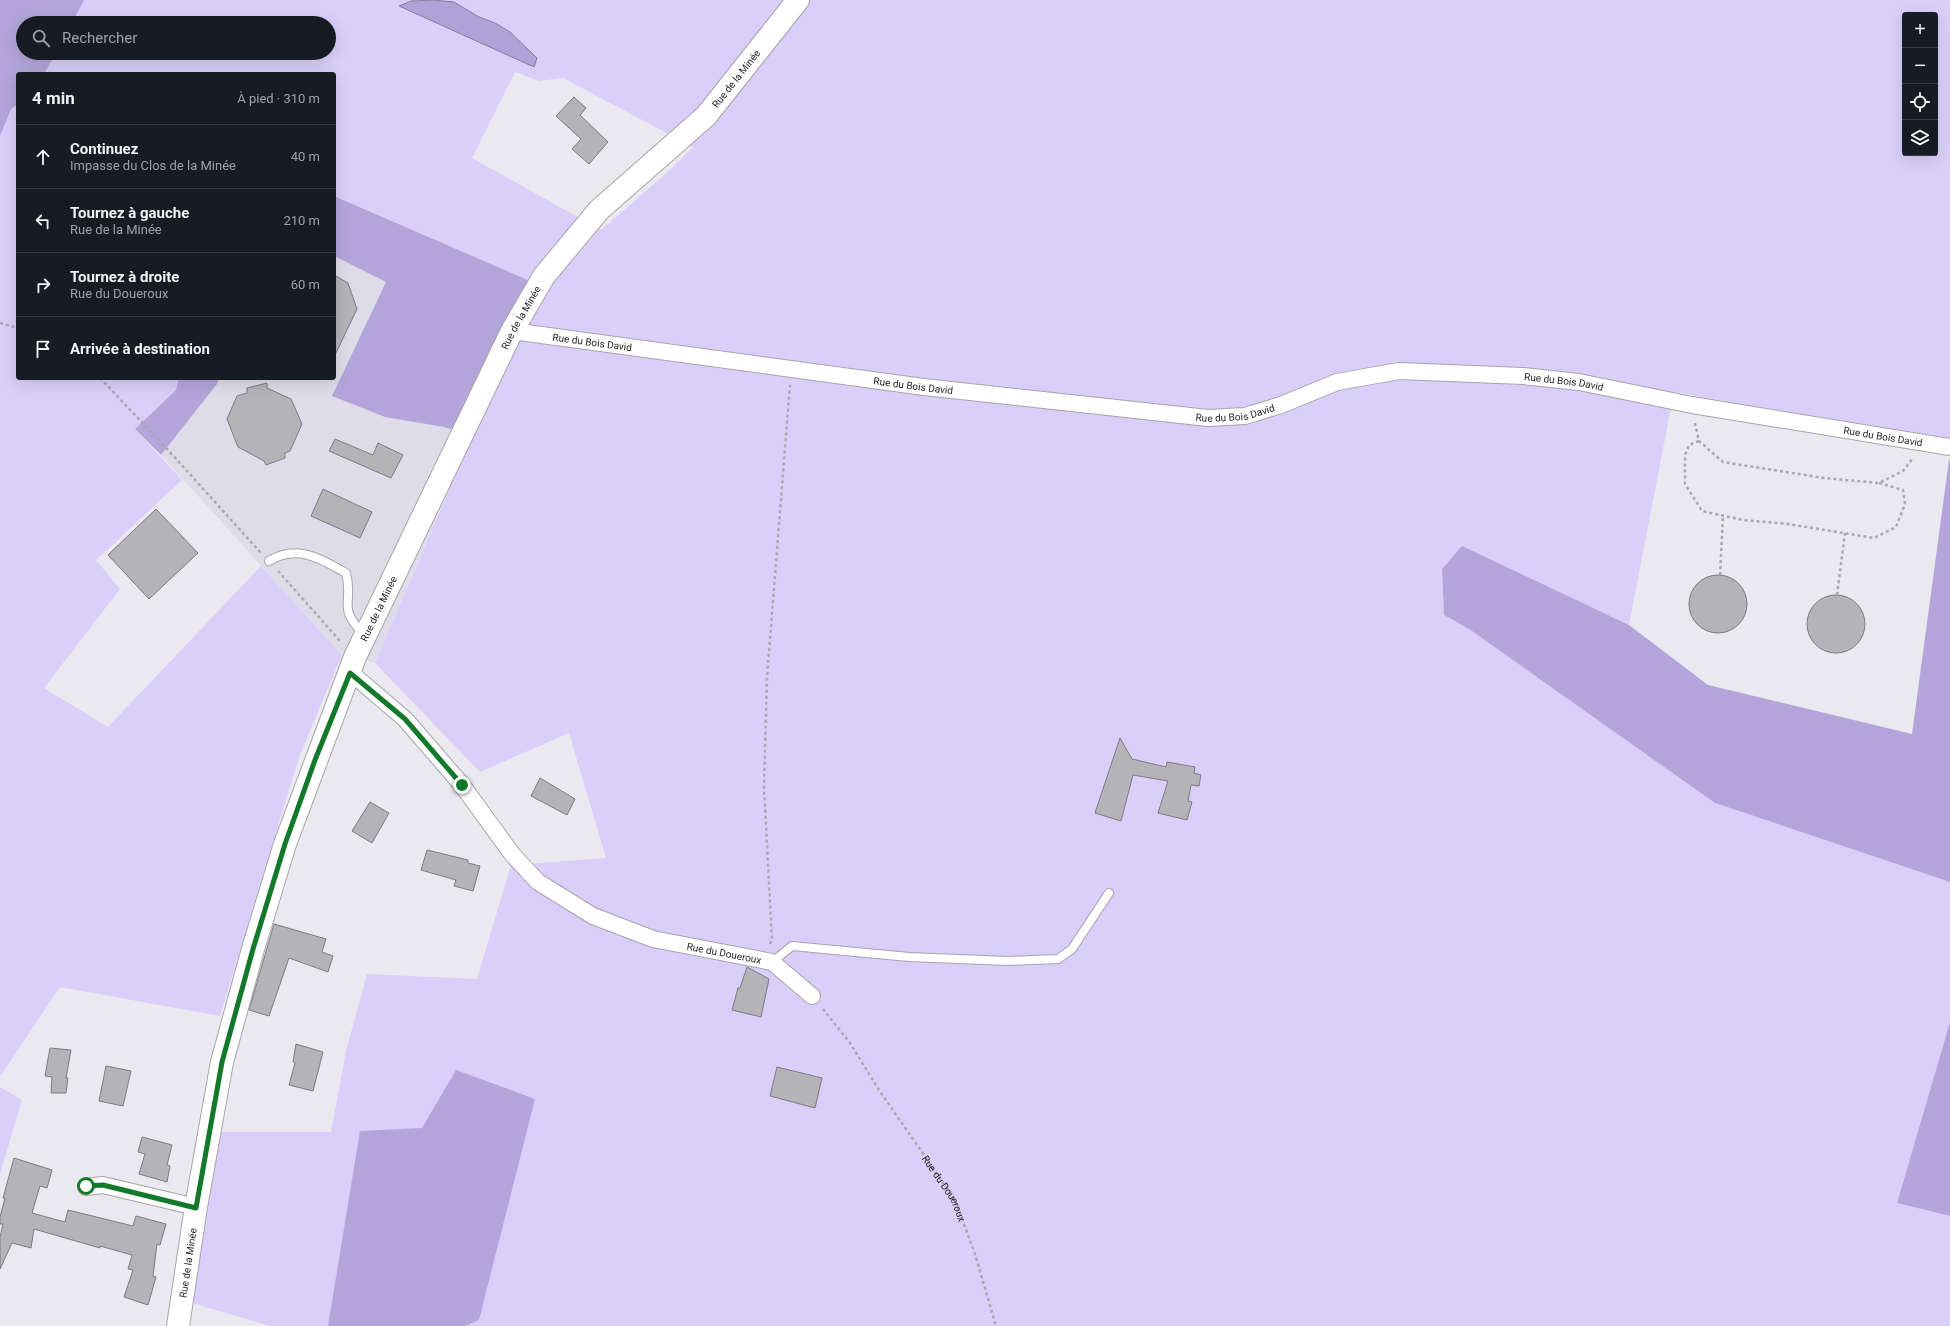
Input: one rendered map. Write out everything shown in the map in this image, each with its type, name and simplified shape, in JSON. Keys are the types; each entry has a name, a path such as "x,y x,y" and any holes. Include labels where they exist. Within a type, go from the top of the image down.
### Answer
{"street":[{"name":"Rue de la Minée","path":"178,1326 196,1208 222,1062 253,949 285,844 315,760 366,635 512,331 544,276 599,210 706,116 798,0"},
{"name":"Rue du Bois David","path":"512,331 924,388 1208,418 1245,416 1281,405 1337,382 1399,371 1522,376 1579,382 1692,405 1950,447"},
{"name":"Rue du Doueroux","path":"353,665 405,719 462,785 512,854 538,882 593,916 653,939 768,961 812,996"},
{"path":"86,1186 103,1185 196,1208"}],"lane":[{"path":"268,561 281,554 297,553 314,556 346,573 348,583 347,610 351,622 366,635"},
{"path":"768,961 792,946 909,957 1007,961 1058,959 1072,949 1109,893"}],"path":[{"path":"0,323 16,327"},
{"path":"768,961 772,940 764,788 766,677 791,369"},
{"path":"102,380 169,451 268,561 353,665"},
{"path":"1692,405 1699,441 1723,462 1824,478 1879,483 1903,490 1905,504 1896,527 1874,538 1723,516 1702,511 1686,484 1685,454 1688,445 1699,441"},
{"path":"1879,483 1903,471 1924,442"},
{"path":"1720,575 1723,516"},
{"path":"1837,595 1845,533"},
{"name":"Rue du Doueroux","path":"812,996 850,1043 892,1110 955,1200 975,1254 996,1326"}],"shaded area":[{"path":"0,0 1950,0 1950,440 1674,392 1629,625 1462,547 1442,569 1444,615 1469,629 1715,803 1950,882 1950,1022 1897,1203 1950,1216 1950,1326 270,1326 192,1303 218,1132 331,1132 346,1051 367,974 477,979 511,865 606,858 569,733 480,772 375,663 517,331 544,287 336,197 336,72 16,72 16,380 178,380 176,390 135,429 182,480 96,560 120,589 44,688 108,727 261,566 342,655 299,757 220,1016 60,987 0,1077","holes":["515,72 539,81 563,78 693,147 670,170 601,230 472,158"]},
{"path":"0,0 84,0 76,16 16,16 16,60 52,60 45,72 16,72 16,105 11,109 0,136"},
{"path":"433,0 454,2 479,17 495,23 510,32 537,58 534,67 399,6 411,1"},
{"path":"336,197 544,287 472,435 444,427 385,417 332,396 386,282 336,257"},
{"path":"336,257 386,282 444,427 472,435 375,663 342,655 161,455 217,384 218,380 336,380"},
{"path":"178,380 218,380 217,384 161,455 135,429 176,390"},
{"path":"1949,460 1950,882 1715,803 1469,629 1444,615 1442,569 1462,546 1629,625 1708,685 1912,734"},
{"path":"1950,1022 1950,1216 1897,1203"},
{"path":"456,1070 535,1099 479,1320 465,1326 328,1326 360,1131 422,1128"},
{"path":"0,1087 22,1100 0,1174"}],"building":[{"path":"574,97 586,108 580,115 608,142 589,164 572,149 581,139 556,116"},
{"path":"336,276 348,283 357,309 336,353"},
{"path":"267,383 267,388 291,399 302,424 290,451 285,453 285,458 266,465 264,461 238,447 227,419 237,396 247,393 247,388"},
{"path":"335,439 373,455 378,443 403,455 391,478 329,451"},
{"path":"323,489 372,512 360,538 311,516"},
{"path":"156,509 198,553 149,599 108,555"},
{"path":"1718,575 1729,577 1742,588 1745,593 1747,604 1745,615 1734,628 1729,631 1718,633 1707,631 1694,620 1691,615 1689,604 1691,593 1702,580 1707,577"},
{"path":"1836,595 1847,597 1860,608 1863,613 1865,624 1863,635 1852,648 1847,651 1836,653 1825,651 1812,640 1809,635 1807,624 1809,613 1820,600 1825,597"},
{"path":"1120,738 1132,759 1166,767 1167,762 1195,767 1194,773 1201,775 1199,786 1191,785 1188,801 1192,802 1187,820 1158,813 1168,781 1133,775 1121,821 1095,813"},
{"path":"540,778 575,799 567,815 531,796"},
{"path":"370,802 389,813 372,843 352,831"},
{"path":"427,850 468,860 468,863 480,866 473,891 454,886 456,880 421,870"},
{"path":"274,924 326,939 322,952 333,956 328,972 289,958 269,1016 249,1010"},
{"path":"747,967 769,979 761,1017 732,1010 738,988 740,988"},
{"path":"296,1044 323,1052 313,1091 289,1085 295,1063 293,1062"},
{"path":"50,1048 71,1050 66,1078 68,1078 66,1093 51,1093 52,1077 45,1076"},
{"path":"106,1066 131,1071 123,1106 99,1101"},
{"path":"777,1067 822,1078 815,1108 770,1096"},
{"path":"142,1137 172,1145 167,1165 170,1166 167,1182 139,1174 145,1154 138,1152"},
{"path":"14,1158 52,1170 47,1188 40,1186 32,1213 65,1222 68,1210 133,1226 136,1216 166,1224 160,1245 157,1244 153,1276 156,1277 148,1305 124,1297 133,1270 128,1269 132,1255 100,1246 100,1248 34,1229 31,1248 12,1243 0,1269 0,1237 3,1224 0,1224 0,1217 5,1198 3,1198"}],"route":[{"path":"86,1186 103,1185 196,1208 222,1062 253,949 285,844 315,760 350,673 405,719 462,785"}]}
